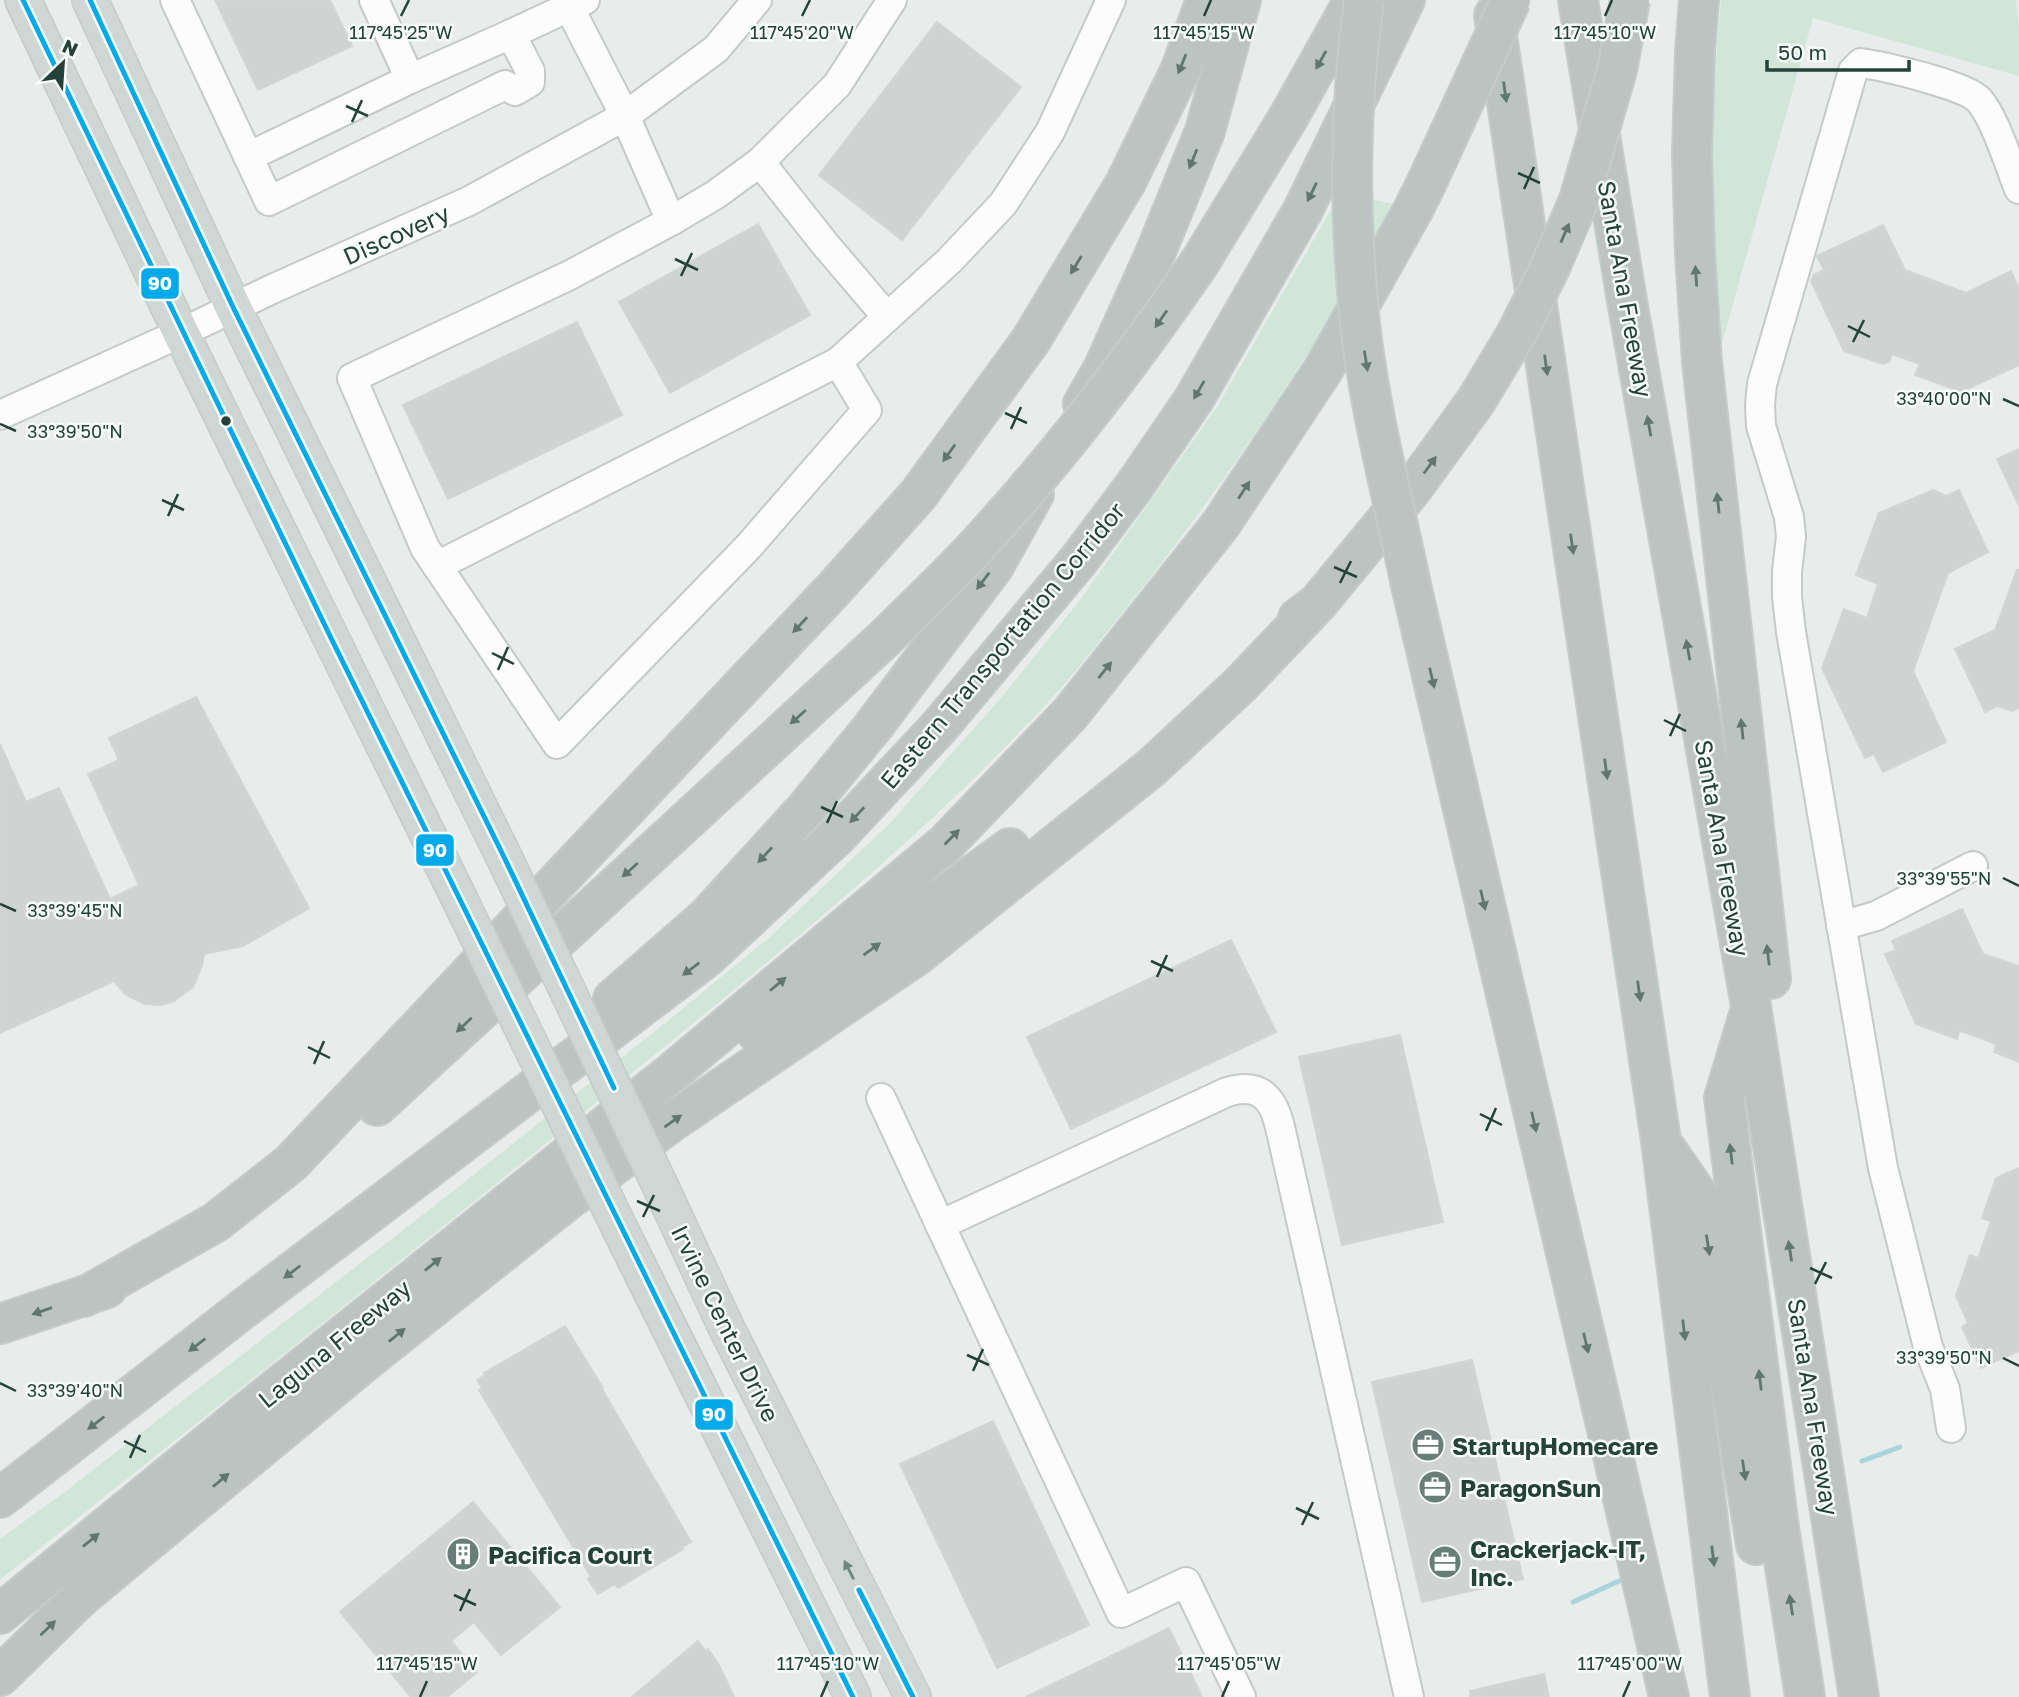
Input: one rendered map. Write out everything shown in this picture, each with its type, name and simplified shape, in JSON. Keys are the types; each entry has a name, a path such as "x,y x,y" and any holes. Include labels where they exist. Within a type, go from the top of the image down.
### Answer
{"highway":[{"path":"84,1297 216,1222 291,1163 832,591 918,495 1031,340 1126,182 1181,69 1206,0"},
{"path":"0,1498 340,1235 708,916 803,813 872,728 994,566 1104,367 1155,254 1205,131 1241,0"},
{"path":"0,1324 84,1297 201,1249 225,1236 292,1185 885,638 971,552 1087,417 1151,334 1200,262 1288,118 1354,0"},
{"path":"1364,0 1352,127 1352,205 1354,259 1370,385 1417,612 1669,1697"},
{"path":"1491,0 1661,1141 1730,1697"},
{"path":"669,1075 946,843 1070,714 1221,524 1323,370 1426,184 1511,0"},
{"name":"Santa Ana Freeway","path":"1578,0 1626,295 1751,1006 1859,1697"},
{"path":"0,1676 82,1596 492,1259 670,1122 916,956 1152,767 1241,684 1318,603 1412,489 1476,401 1515,336 1548,272 1579,200 1617,70 1630,0"},
{"path":"1699,0 1692,153 1695,254 1703,362 1776,1023 1765,1095"},
{"name":"Eastern Transportation Corridor","path":"340,1235 707,957 837,836 939,727 1077,561 1133,488 1194,399 1303,210 1398,15"},
{"path":"669,1075 739,1043 817,990 1038,828 1318,603"},
{"path":"1751,1006 1724,1098 1779,1528 1805,1697"},
{"name":"Laguna Freeway","path":"0,1614 669,1075"},
{"path":"1661,1141 1700,1198 1781,1697"}],"main road":[{"path":"23,0 181,333 622,1233 853,1697"},
{"name":"Irvine Center Drive","path":"90,0 233,307 504,857 726,1327 913,1697"}],"street":[{"path":"175,0 269,201 505,85 515,91 530,82 530,71 511,34"},
{"path":"374,0 410,79"},
{"name":"Discovery","path":"0,415 469,201 625,116 716,50 757,0"},
{"path":"838,362 867,410 749,547 557,744 425,548 352,378 570,275 715,195 760,162 837,85 891,0"},
{"path":"437,566 838,362 949,261 1003,204 1050,132 1111,0"},
{"path":"248,157 410,79 577,4 671,220"},
{"path":"1951,1428 1945,1389 1928,1347 1883,1168 1791,632 1787,571 1790,527 1782,489 1761,426 1760,405 1762,384 1853,71 1861,63 1963,89 1978,100 2016,175"},
{"path":"760,162 887,317"},
{"path":"1841,926 1876,916 1973,866"},
{"path":"940,1225 1227,1092 1240,1088 1256,1090 1269,1098 1276,1110 1280,1127 1409,1697"},
{"path":"881,1098 1121,1613 1186,1582 1241,1697"}],"green space":[{"path":"1721,0 2016,0 2019,29 2019,76 1813,18 1722,343 1715,258 1713,172"},
{"path":"1340,194 1401,205 1300,366 1192,522 1076,671 1003,749 850,892 744,982 0,1580 0,1539 429,1210 664,1024 771,936 889,824 1000,699 1080,600 1217,407"}],"building":[{"path":"215,0 330,0 352,46 258,90"},
{"path":"937,22 1021,87 902,240 819,175"},
{"path":"758,224 810,315 670,393 619,302"},
{"path":"1883,225 1905,270 1966,293 2011,271 2019,289 2019,365 1961,392 1915,375 1920,364 1892,354 1889,362 1883,364 1844,351 1811,281 1814,275 1824,270 1817,256"},
{"path":"577,322 622,415 448,499 403,405"},
{"path":"2019,449 2019,506 1997,459"},
{"path":"1933,490 1946,496 1959,490 1988,552 1948,573 1913,671 1946,742 1883,772 1874,754 1865,758 1822,668 1844,609 1867,618 1878,584 1856,575 1879,513"},
{"path":"2017,570 2019,708 2012,711 1997,706 1985,712 1955,649 1995,630"},
{"path":"196,697 309,908 243,946 204,954 193,987 174,1001 162,1005 145,1004 126,995 114,981 0,1033 0,744 26,802 59,788 110,899 139,885 88,774 119,760 109,738"},
{"path":"1962,909 1983,954 2019,966 2019,1062 1994,1052 1996,1044 1967,1033 1959,1031 1957,1039 1916,1024 1885,954 1896,950 1892,941"},
{"path":"1231,940 1276,1032 1071,1129 1027,1037"},
{"path":"1400,1035 1443,1222 1342,1245 1299,1057"},
{"path":"2019,1168 2019,1351 1981,1368 1962,1327 1968,1323 1956,1296 1970,1255 1978,1258 1991,1221 1982,1218 1996,1178"},
{"path":"565,1326 691,1542 618,1588 615,1584 598,1594 588,1579 591,1577 479,1390 482,1388 477,1380 485,1375 484,1373"},
{"path":"1472,1360 1523,1579 1422,1602 1372,1382"},
{"path":"993,1421 1089,1625 997,1668 900,1464"},
{"name":"Pacifica Court","path":"473,1502 560,1607 501,1655 474,1622 451,1641 477,1672 447,1697 411,1697 340,1612"},
{"path":"1169,1628 1202,1697 1026,1697"},
{"path":"698,1641 706,1651 708,1649 719,1665 734,1697 632,1697"},
{"path":"1544,1674 1549,1697 1470,1697 1470,1691"}],"waterway":[{"path":"1862,1461 1900,1447"},
{"path":"1573,1602 1619,1581"}],"transit line":[{"name":"90","path":"23,0 331,638 853,1697"},
{"name":"90","path":"90,0 233,307 504,857 614,1088"},
{"name":"90","path":"859,1590 913,1697"}],"place":[{"name":"StartupHomecare","path":"1428,1445"},
{"name":"ParagonSun","path":"1435,1487"},
{"name":"Pacifica Court","path":"463,1554"},
{"name":"Crackerjack-IT, Inc.","path":"1445,1562"}]}
